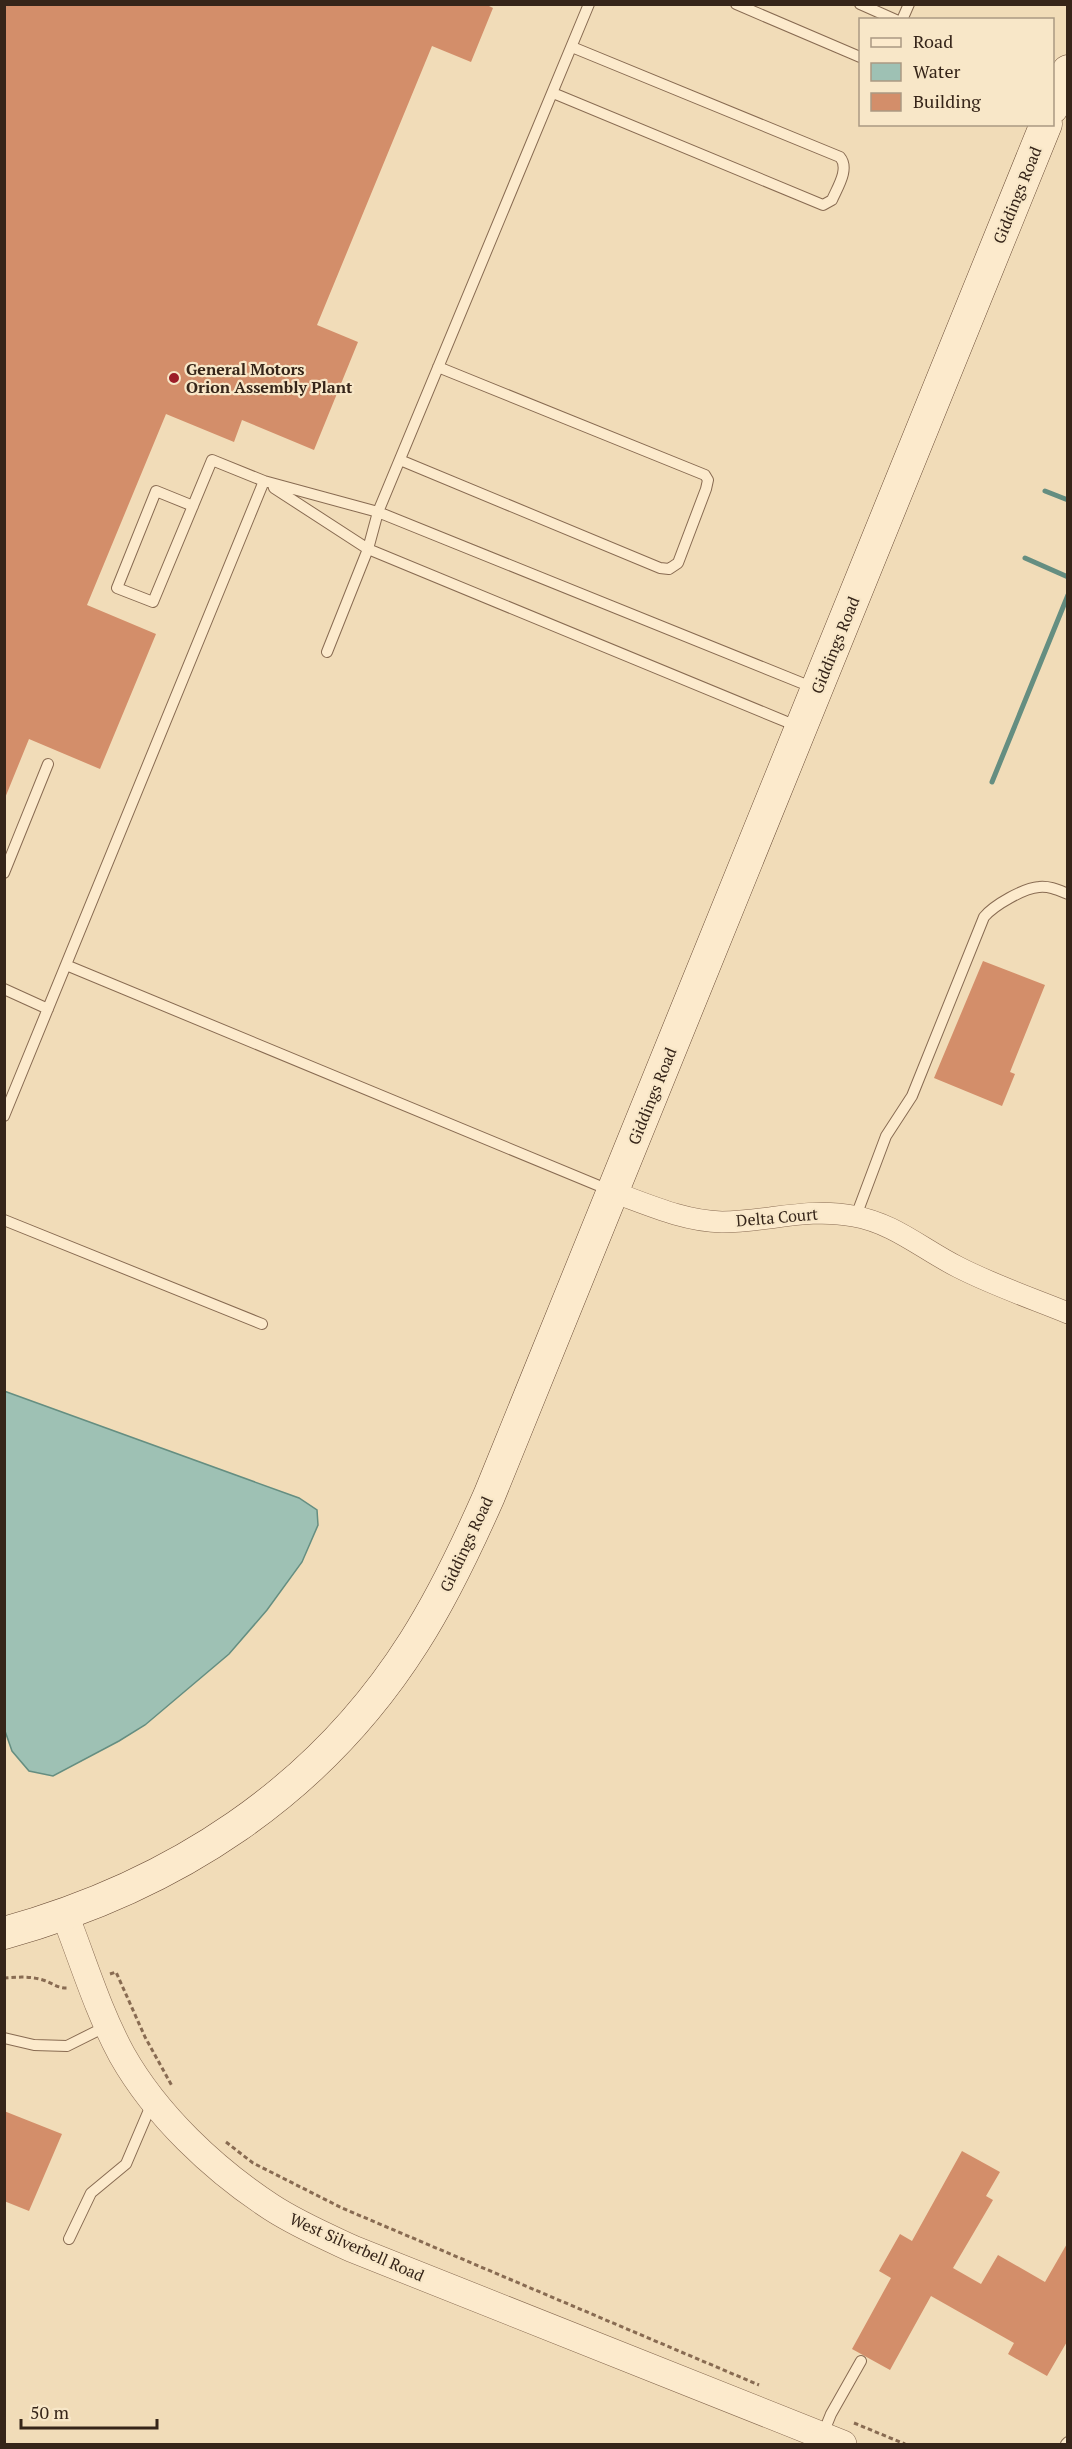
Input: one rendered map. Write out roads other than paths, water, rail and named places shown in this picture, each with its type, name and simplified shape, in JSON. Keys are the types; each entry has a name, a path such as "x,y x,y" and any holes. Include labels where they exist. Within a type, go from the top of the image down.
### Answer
{"main road":[{"path":"1054,106 1068,71"},
{"name":"Giddings Road","path":"65,1915 146,1882 232,1830 278,1796 356,1720 427,1622 469,1542 1045,126"},
{"path":"4,1933 65,1915"}],"street":[{"name":"Delta Court","path":"613,1192 669,1213 706,1221 740,1221 804,1212 856,1216 903,1233 960,1268 1068,1313"},
{"name":"West Silverbell Road","path":"65,1915 108,2026 128,2065 164,2095 190,2140 236,2182 271,2207 353,2249 832,2432"}],"lane":[{"path":"327,652 368,549 378,512 590,4"},
{"path":"736,4 859,56"},
{"path":"860,4 892,18"},
{"path":"903,18 909,4"},
{"path":"553,93 823,205 832,200 844,169 844,162 840,157 572,47"},
{"path":"400,460 660,568 669,569 678,563 706,489 708,480 705,475 438,367"},
{"path":"193,506 156,492 117,588 153,602 193,506 212,460 264,481 378,512 817,689"},
{"path":"264,481 368,549 801,728"},
{"path":"4,1116 264,481"},
{"path":"4,873 48,764"},
{"path":"856,1216 886,1136 912,1096 984,916 998,904 1033,888 1049,887 1068,894"},
{"path":"66,965 613,1192"},
{"path":"4,989 48,1009"},
{"path":"4,1220 262,1324"},
{"path":"4,2038 34,2045 67,2046 108,2026"},
{"path":"69,2239 91,2193 126,2164 164,2095"},
{"path":"832,2432 861,2361"}],"water":[{"path":"4,1391 299,1498 317,1510 318,1525 302,1562 267,1610 229,1654 145,1725 53,1776 29,1771 12,1751 5,1731"}],"waterway":[{"path":"1045,491 1068,500"},
{"path":"1025,558 1068,577"},
{"path":"992,782 1068,595"}],"place":[{"name":"General Motors Orion Assembly Plant","path":"174,378"}]}
